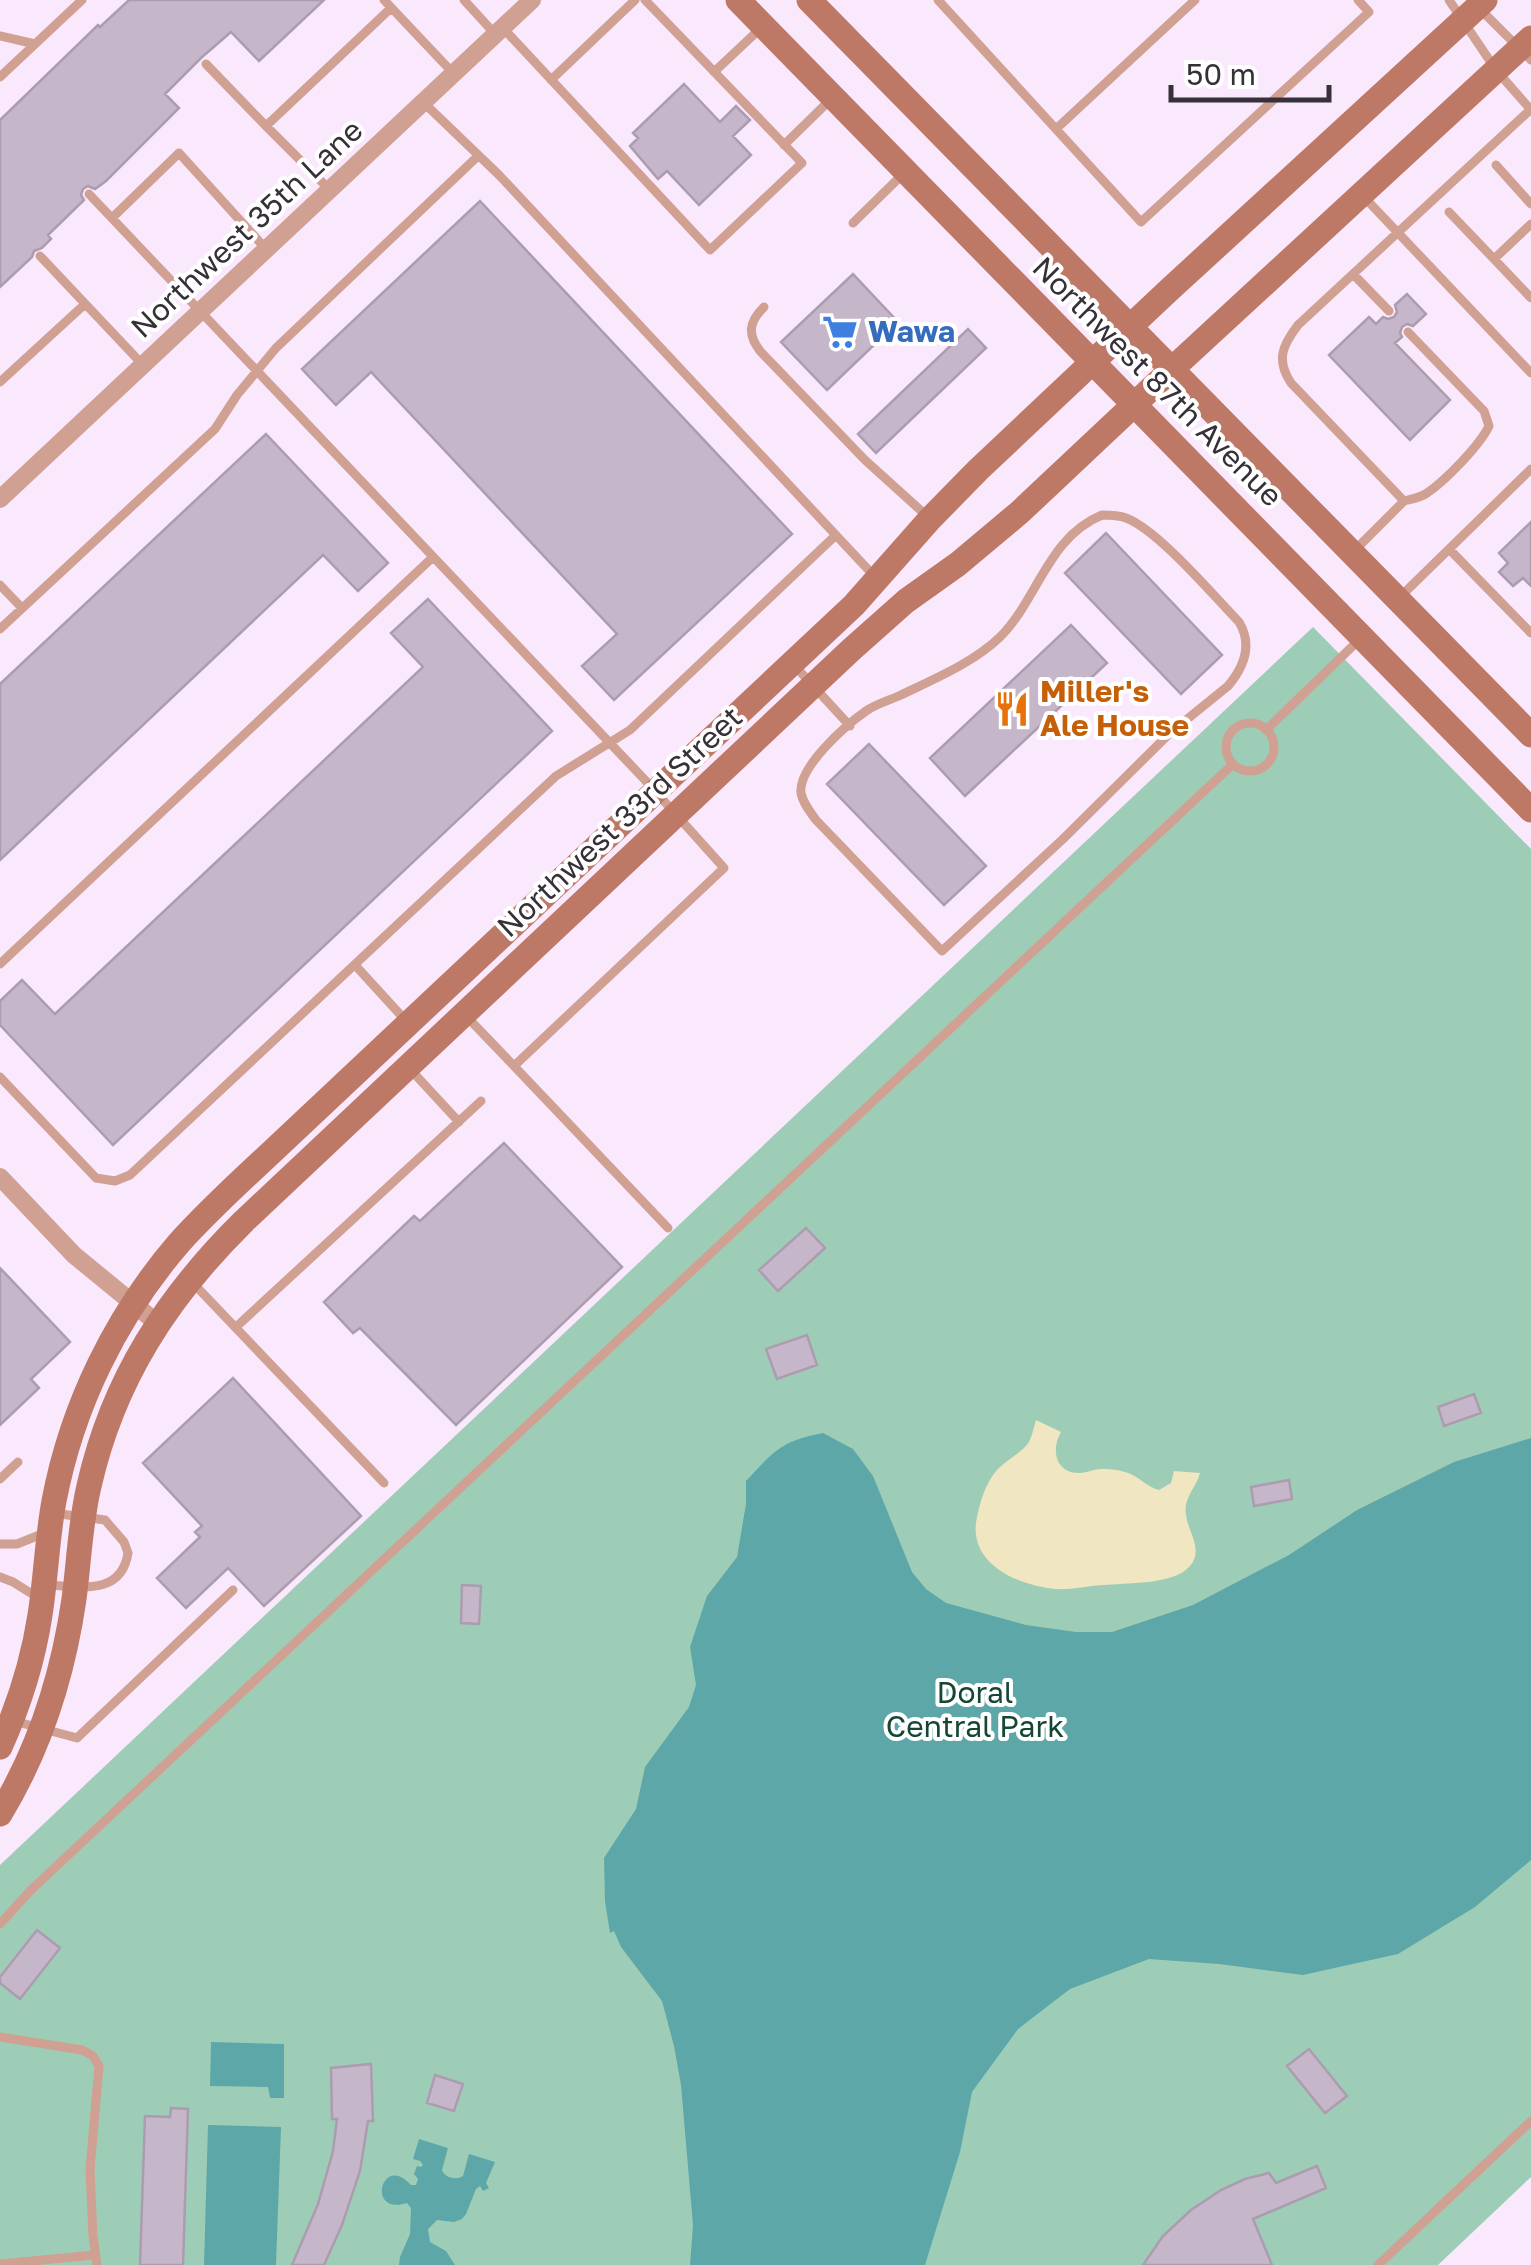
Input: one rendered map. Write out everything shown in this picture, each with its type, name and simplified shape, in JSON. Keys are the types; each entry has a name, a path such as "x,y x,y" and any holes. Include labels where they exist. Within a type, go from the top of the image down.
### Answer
{"street":[{"name":"Northwest 35th Lane","path":"1,496 532,0"},
{"name":"Northwest 87th Avenue","path":"738,0 1531,810"},
{"name":"Northwest 87th Avenue","path":"809,0 1531,735"},
{"name":"Northwest 33rd Street","path":"0,1747 30,1662 51,1522 63,1462 79,1411 104,1353 157,1270 193,1228 792,663 878,579 978,470 1469,5"},
{"name":"Northwest 33rd Street","path":"0,1814 42,1729 64,1657 83,1516 114,1406 157,1324 189,1279 244,1221 890,614 1006,525 1496,70 1527,49"},
{"path":"464,1014 461,998 480,956"},
{"path":"416,1016 444,1008 464,1014"},
{"path":"0,1177 66,1248 157,1324"}],"lane":[{"path":"0,77 82,0"},
{"path":"464,0 551,80 710,250 802,163 645,0"},
{"path":"551,80 635,0"},
{"path":"938,0 1142,222 1369,12 1358,0"},
{"path":"1056,128 1195,0"},
{"path":"266,126 387,4 454,74"},
{"path":"1469,5 1527,49"},
{"path":"1404,501 1296,390 1283,368 1283,352 1294,331 1531,110 1496,70 1469,5"},
{"path":"714,72 763,26"},
{"path":"0,36 35,44"},
{"path":"206,64 330,190"},
{"path":"784,145 833,97"},
{"path":"423,102 499,175 878,579"},
{"path":"112,218 179,154 266,249"},
{"path":"0,629 214,429 276,348 478,156"},
{"path":"1496,165 1531,204"},
{"path":"852,224 906,172"},
{"path":"89,194 724,868 514,1066"},
{"path":"1362,194 1531,373"},
{"path":"1450,212 1531,298"},
{"path":"1494,259 1531,224"},
{"path":"40,256 143,365"},
{"path":"1354,274 1389,312"},
{"path":"0,382 85,304"},
{"path":"764,307 750,328 754,344 865,460 930,518"},
{"path":"1352,553 1404,501 1431,490 1478,444 1488,426 1484,411 1408,332"},
{"path":"1398,599 1531,468"},
{"path":"1102,515 1129,519 1150,531 1239,622 1246,637 1244,658 1228,686 1170,733 942,951 816,820 802,798 802,786 815,759 850,726 868,710 970,659 997,640 1022,610 1057,551 1083,526 1102,515"},
{"path":"0,1077 92,1175 101,1181 123,1179 556,776 630,730 836,535"},
{"path":"1449,549 1531,633"},
{"path":"0,964 433,557"},
{"path":"0,586 22,608"},
{"path":"1266,730 1362,637"},
{"path":"792,663 850,726"},
{"path":"1256,724 1266,730 1274,748 1268,763 1254,771 1233,764 1226,751 1234,729 1256,724"},
{"path":"0,1924 31,1890 1233,764"},
{"path":"355,965 416,1016"},
{"path":"464,1014 668,1228"},
{"path":"408,1067 459,1122"},
{"path":"236,1327 481,1101"},
{"path":"189,1279 384,1483"},
{"path":"0,1478 18,1462"},
{"path":"0,1544 17,1544 51,1522 83,1516 105,1520 124,1542 128,1553 114,1580 104,1586 75,1586 43,1593 0,1578"},
{"path":"11,1720 77,1738 233,1590"},
{"path":"0,2038 82,2050 93,2056 99,2066 90,2169 96,2260 0,2264"},
{"path":"1378,2265 1531,2121"}],"green space":[{"name":"Doral Central Park","path":"1313,627 1531,849 1531,2177 1438,2265 0,2265 0,1865"}],"sand":[{"path":"1036,1420 1061,1432 1057,1458 1070,1472 1118,1470 1159,1490 1171,1483 1174,1471 1200,1473 1186,1509 1196,1554 1190,1566 1161,1580 1062,1589 1014,1578 990,1562 977,1538 981,1500 995,1472 1029,1442"}],"shaded area":[{"path":"823,1433 853,1449 873,1476 912,1572 926,1589 946,1603 1026,1625 1076,1632 1112,1632 1193,1605 1289,1555 1357,1510 1454,1462 1531,1438 1531,1860 1475,1907 1398,1954 1303,1975 1149,1959 1070,1989 1018,2029 972,2092 960,2152 925,2265 690,2265 693,2225 674,2046 662,2001 621,1947 614,1931 610,1933 604,1858 636,1809 645,1767 689,1707 696,1685 690,1647 707,1596 737,1557 746,1481 779,1449"},
{"path":"211,2042 284,2044 284,2098 270,2098 268,2087 210,2086"},
{"path":"208,2125 281,2127 276,2265 204,2265"},
{"path":"419,2139 448,2148 442,2170 451,2177 463,2176 469,2154 495,2162 486,2183 489,2188 476,2189 462,2219 437,2220 428,2229 430,2242 446,2251 455,2265 399,2265 410,2234 411,2208 407,2203 394,2205 386,2201 382,2186 392,2176 416,2185 418,2179 414,2174 417,2166 423,2165 413,2159"}],"building":[{"path":"129,0 324,0 259,61 231,32 201,58 165,94 179,108 106,181 95,189 83,189 84,200 48,235 51,239 0,287 0,120"},
{"path":"684,84 720,122 736,106 750,120 733,136 751,155 699,205 667,171 658,179 630,146 638,138 633,133"},
{"path":"480,201 792,534 614,700 582,666 617,634 371,372 336,405 302,369"},
{"name":"Wawa","path":"853,274 898,322 827,390 781,342"},
{"path":"1407,294 1426,314 1413,326 1402,327 1402,337 1395,343 1450,400 1410,440 1329,355 1369,317 1376,324 1383,317 1394,317 1395,305"},
{"name":"Wawa","path":"968,329 986,348 876,453 858,434"},
{"path":"266,434 388,563 358,591 323,555 0,860 0,684"},
{"path":"1531,522 1531,586 1523,578 1513,586 1499,572 1508,563 1499,553"},
{"path":"1106,533 1222,655 1181,694 1065,573"},
{"path":"428,599 552,731 113,1145 0,1025 0,1001 22,980 55,1014 423,667 391,633"},
{"path":"1071,625 1107,663 965,796 930,758"},
{"path":"869,744 986,866 944,905 827,784"},
{"path":"504,1143 622,1267 456,1425 360,1328 353,1333 324,1302 414,1216 420,1221"},
{"path":"806,1228 825,1248 778,1291 759,1270"},
{"path":"0,1268 70,1342 31,1379 39,1388 0,1425"},
{"path":"807,1335 817,1365 777,1379 766,1349"},
{"path":"233,1378 361,1516 264,1606 228,1568 186,1608 157,1578 200,1537 195,1532 202,1526 143,1463"},
{"path":"1474,1394 1481,1413 1444,1426 1438,1407"},
{"path":"1289,1480 1292,1499 1254,1506 1251,1487"},
{"path":"462,1585 481,1586 479,1624 461,1623"},
{"path":"37,1930 60,1948 20,1999 0,1983 0,1977"},
{"path":"1309,2049 1347,2096 1325,2113 1287,2066"},
{"path":"371,2064 373,2121 368,2121 360,2171 342,2225 324,2265 292,2265 318,2204 333,2151 337,2119 332,2119 331,2068"},
{"path":"435,2075 463,2084 454,2111 427,2103"},
{"path":"171,2108 188,2109 183,2265 140,2265 145,2116 170,2117"},
{"path":"1317,2166 1326,2188 1253,2219 1272,2265 1143,2265 1163,2236 1221,2190 1269,2173 1276,2183"}],"place":[{"name":"Wawa","path":"840,332"},
{"name":"Miller's Ale House","path":"1012,709"}]}
